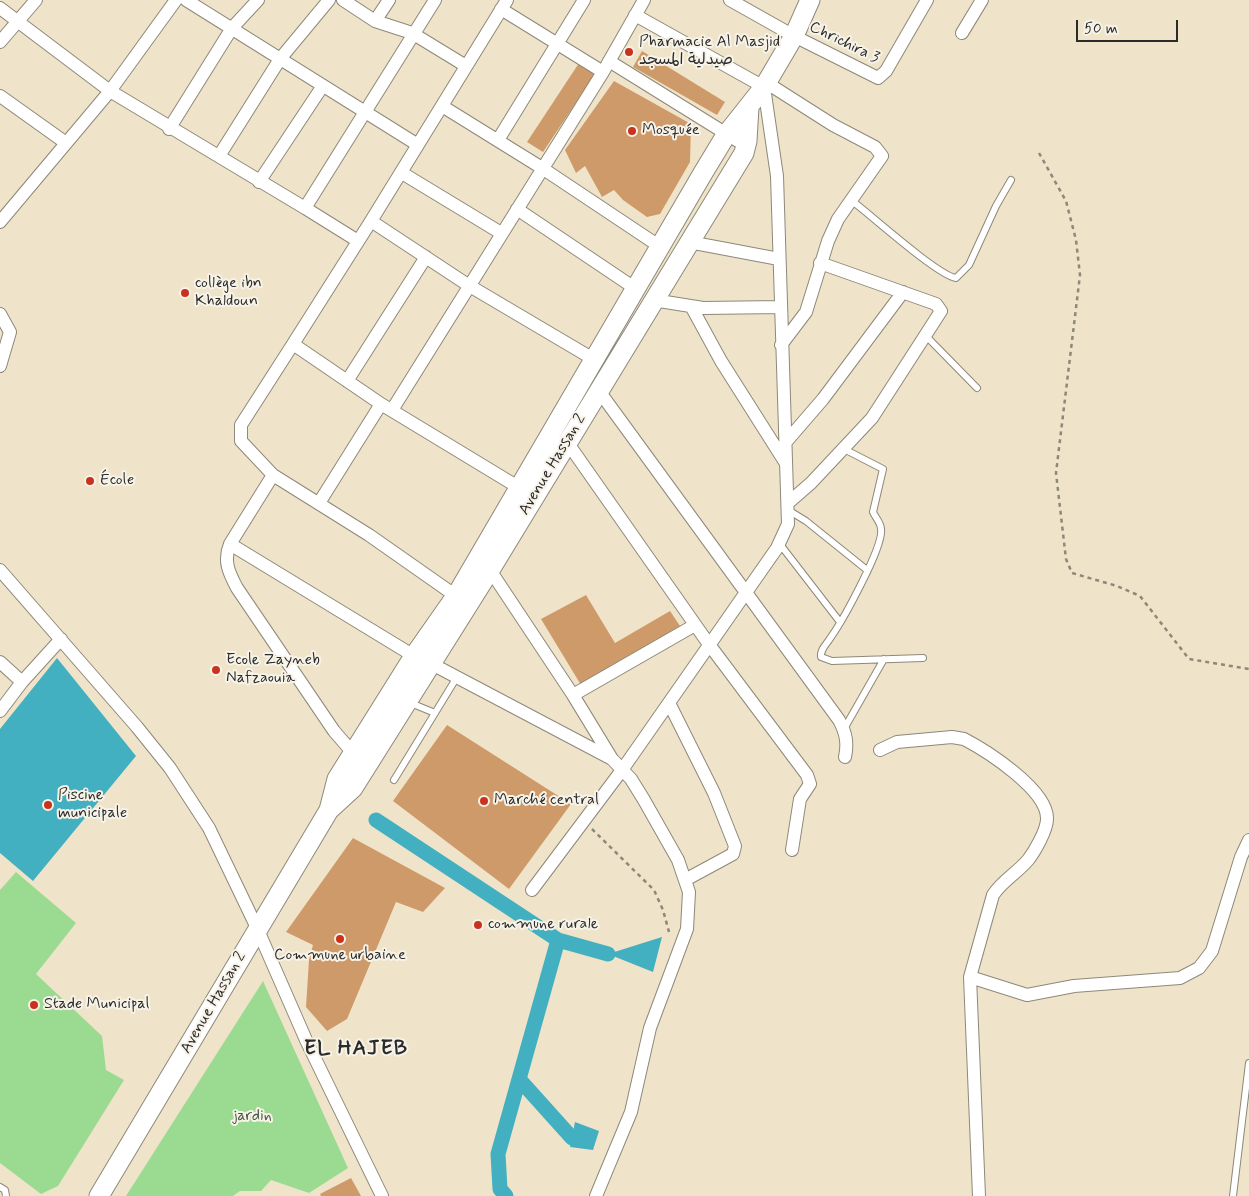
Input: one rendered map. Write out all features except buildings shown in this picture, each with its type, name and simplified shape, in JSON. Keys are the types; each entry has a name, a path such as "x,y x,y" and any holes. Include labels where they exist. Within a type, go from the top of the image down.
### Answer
{"main road":[{"name":"Avenue Hassan 2","path":"99,1196 329,810 353,788 407,702 422,660 518,487 596,360 659,246 726,134 765,85 794,36 810,0"},
{"name":"Avenue Hassan 2","path":"329,810 337,779 353,753 490,570 734,169 746,146 749,107"},
{"path":"713,158 734,169"}],"street":[{"path":"0,42 36,0"},
{"path":"0,222 110,91 176,0"},
{"path":"186,0 322,87 418,145"},
{"path":"169,128 232,28 258,0"},
{"path":"219,156 280,59 328,0"},
{"path":"342,0 375,21 412,33 466,66"},
{"path":"375,21 389,0"},
{"path":"305,208 412,33 435,0"},
{"path":"498,140 584,0"},
{"path":"318,503 387,407 517,210 606,67 644,0"},
{"path":"730,0 794,36"},
{"name":"Chrichira 3","path":"794,36 878,78 886,71 926,0"},
{"path":"962,34 982,0"},
{"path":"456,596 273,474 240,441 240,432 241,425 402,173 504,5 558,43 606,67 746,146"},
{"path":"0,8 110,91 358,241"},
{"path":"635,15 765,85 881,151 882,159 850,200 838,219 820,263 806,312 781,345"},
{"path":"532,890 622,770 669,703 708,643 779,543 788,524 777,176 765,85"},
{"path":"259,182 322,87"},
{"path":"0,96 66,143"},
{"path":"442,106 542,168 659,246"},
{"path":"402,173 501,233"},
{"path":"517,210 636,288"},
{"path":"371,221 468,285 596,360"},
{"path":"689,242 779,259"},
{"path":"347,381 426,257"},
{"path":"788,506 872,418 938,317 940,307 820,263"},
{"path":"785,442 823,399 903,292"},
{"path":"653,300 691,306 780,307"},
{"path":"691,306 720,361 786,463"},
{"path":"0,314 10,332 1,361"},
{"path":"293,344 387,407 518,487"},
{"path":"599,391 746,590 844,729 848,746 845,757"},
{"path":"567,442 695,625 809,779 809,787 800,799 792,850"},
{"path":"273,474 230,544 226,561 237,588 334,730 353,753"},
{"path":"230,544 422,660 612,759"},
{"path":"0,570 170,768 209,828 257,928 306,1040 382,1196"},
{"path":"490,570 573,695 612,759 631,779 678,860 690,903 687,929 650,1028 631,1112 596,1196"},
{"path":"573,695 695,625"},
{"path":"0,711 22,682 61,639"},
{"path":"0,662 22,682"},
{"path":"669,703 714,793 735,846 733,854 685,880"},
{"path":"880,750 898,742 959,738 980,748 1030,786 1045,808 1047,824 1028,860 999,886 993,895 970,977 979,1196"},
{"path":"970,977 1026,994 1074,986 1180,978 1199,968 1212,951 1241,857 1249,840"}],"lane":[{"path":"850,200 948,276 956,278 963,274 969,266 996,206 1011,180"},
{"path":"926,336 978,388"},
{"path":"844,449 884,471 873,512 880,525 881,534 867,570 840,622 822,651 821,657 832,661 923,658"},
{"path":"788,506 867,570"},
{"path":"779,543 840,622"},
{"path":"844,729 884,659"},
{"path":"394,780 457,677"},
{"path":"407,702 435,713"},
{"path":"1233,1196 1249,1063"},
{"path":"0,1187 5,1190 6,1196"}],"path":[{"path":"1039,153 1066,200 1076,240 1080,275 1056,474 1066,559 1072,573 1116,586 1140,596 1189,659 1249,669"},
{"path":"583,822 606,840 654,890 663,910 669,932"}],"green space":[{"name":"Stade Municipal","path":"16,872 76,923 36,974 102,1036 106,1070 124,1080 58,1186 41,1194 0,1163 0,890"},
{"name":"jardin","path":"263,981 348,1168 309,1193 271,1180 261,1191 240,1191 233,1196 126,1196"}],"water":[{"name":"Piscine municipale","path":"57,658 136,756 33,881 0,853 0,729"},
{"path":"662,937 653,972 608,954"},
{"path":"575,1122 599,1131 593,1150 570,1147"}],"waterway":[{"path":"376,820 558,940 608,954"},
{"path":"506,1196 500,1189 498,1154 558,940"},
{"path":"519,1079 572,1138"}],"place":[{"name":"Pharmacie Al Masjid صيدلية المسجد","path":"629,52"},
{"name":"Mosquée","path":"632,131"},
{"name":"collège ibn Khaldoun","path":"185,293"},
{"name":"École","path":"90,481"},
{"name":"Ecole Zayneb Nafzaouia","path":"216,670"},
{"name":"Marché central","path":"484,801"},
{"name":"Piscine municipale","path":"48,805"},
{"name":"commune rurale","path":"478,925"},
{"name":"Commune urbaine","path":"340,939"},
{"name":"Stade Municipal","path":"34,1005"}],"district":[{"name":"EL HAJEB","path":"356,1050"}]}
